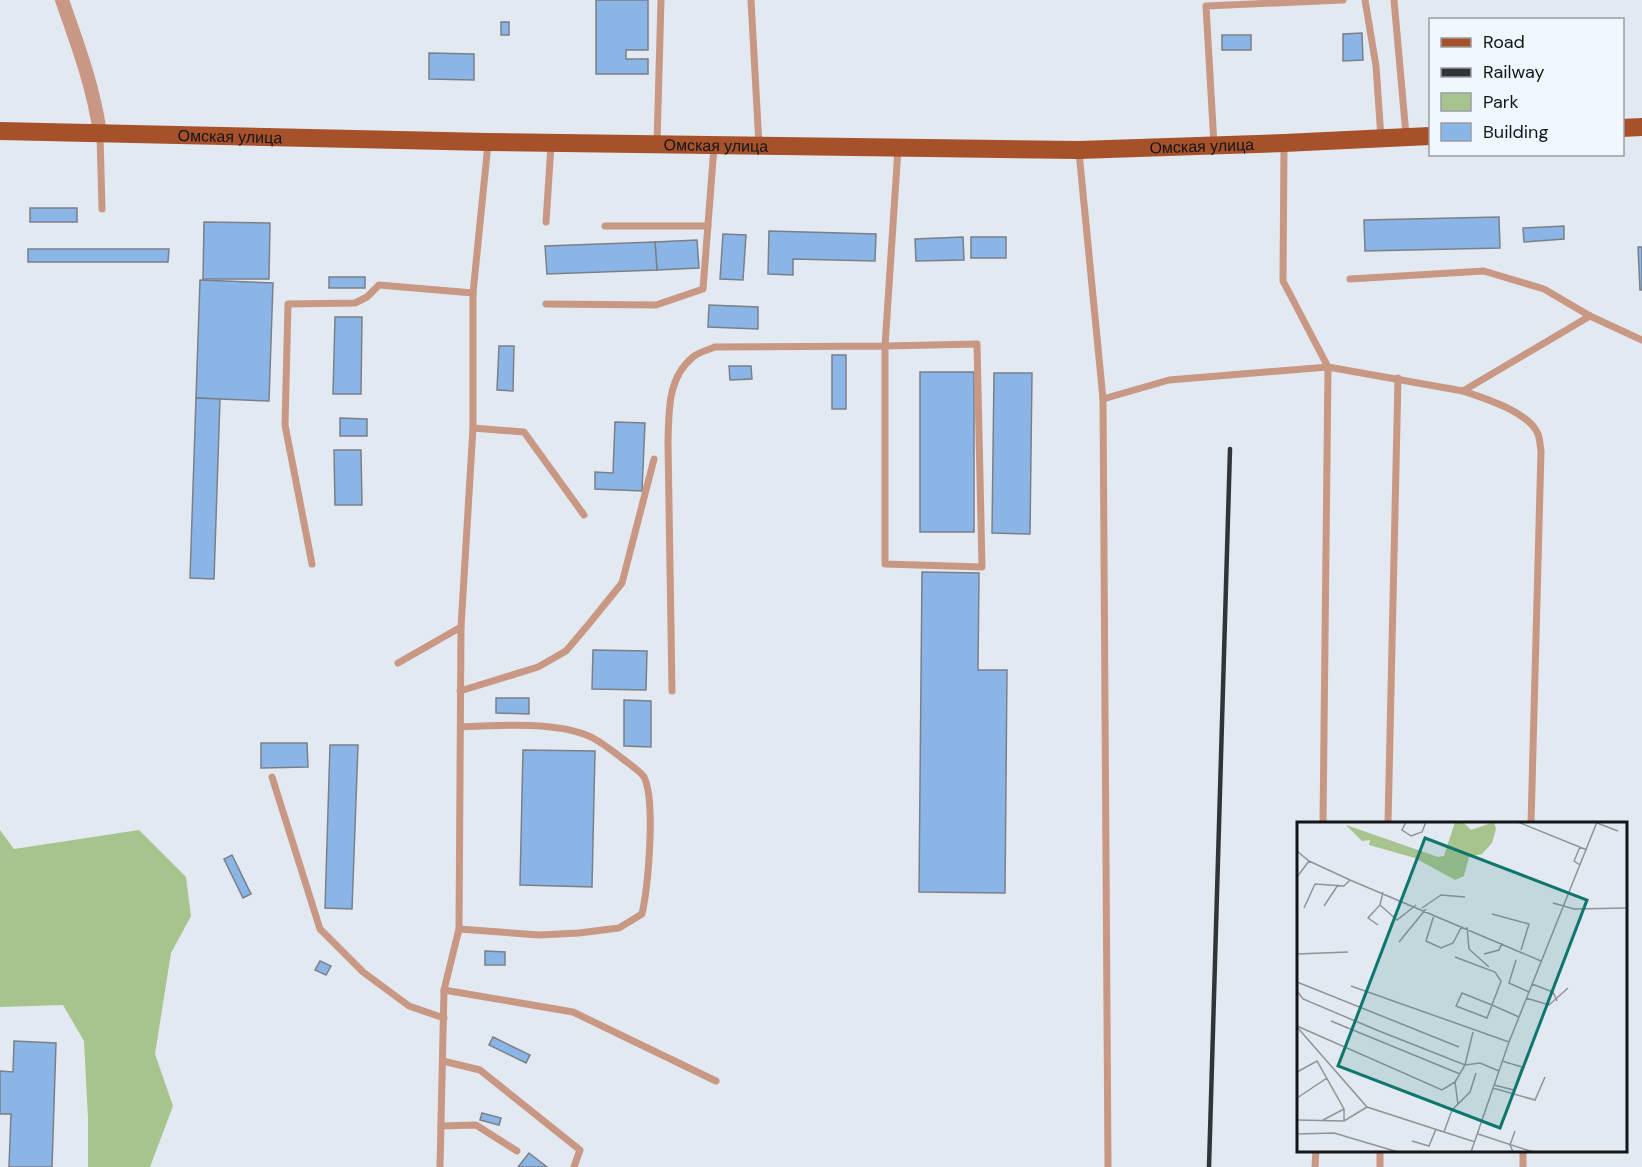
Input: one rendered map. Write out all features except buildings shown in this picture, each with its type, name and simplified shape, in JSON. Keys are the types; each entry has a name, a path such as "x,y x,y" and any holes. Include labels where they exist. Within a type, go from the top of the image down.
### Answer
{"main road":[{"path":"1624,128 1642,127"},
{"name":"Омская улица","path":"0,132 488,142 1079,150 1429,136"}],"street":[{"path":"62,0 85,62 95,100 100,133"}],"lane":[{"path":"657,143 661,0"},
{"path":"751,0 759,145"},
{"path":"1214,145 1206,6 1343,0"},
{"path":"1365,0 1376,66 1381,138"},
{"path":"1394,0 1406,137"},
{"path":"100,133 102,209"},
{"path":"440,1167 444,990 459,930 461,627 473,428 473,293 488,142"},
{"path":"546,222 552,142"},
{"path":"1284,143 1284,281 1328,367 1323,822"},
{"path":"546,304 656,305 703,289 714,144"},
{"path":"672,691 669,405 673,385 681,371 694,356 715,346 885,346 977,344 982,567 885,564 885,346 898,147"},
{"path":"1079,150 1103,399 1108,1167"},
{"path":"605,226 708,226"},
{"path":"1350,279 1484,271 1544,289 1590,316 1642,340"},
{"path":"312,564 285,425 288,304 355,303 367,297 380,285 473,293"},
{"path":"1462,391 1590,316"},
{"path":"1103,399 1169,380 1328,367 1462,391 1496,403 1528,421 1538,433 1540,462 1532,822"},
{"path":"1388,822 1398,378"},
{"path":"473,428 524,432 584,515"},
{"path":"460,691 538,667 566,651 622,583 654,459"},
{"path":"398,663 461,627"},
{"path":"459,930 539,935 579,933 619,928 642,914 647,893 651,802 643,776 613,751 591,737 559,728 488,725 461,727"},
{"path":"272,777 320,929 363,972 409,1006 444,1018"},
{"path":"444,990 573,1012 716,1081"},
{"path":"443,1061 480,1070 580,1150 574,1167"},
{"path":"441,1126 476,1125 517,1151"},
{"path":"1315,1167 1316,1152"},
{"path":"1523,1167 1524,1152"}],"green space":[{"path":"0,830 14,849 139,830 186,877 191,916 171,953 155,1054 173,1106 150,1167 88,1167 84,1041 63,1005 0,1007"}],"railway":[{"path":"1209,1167 1230,449"}]}
